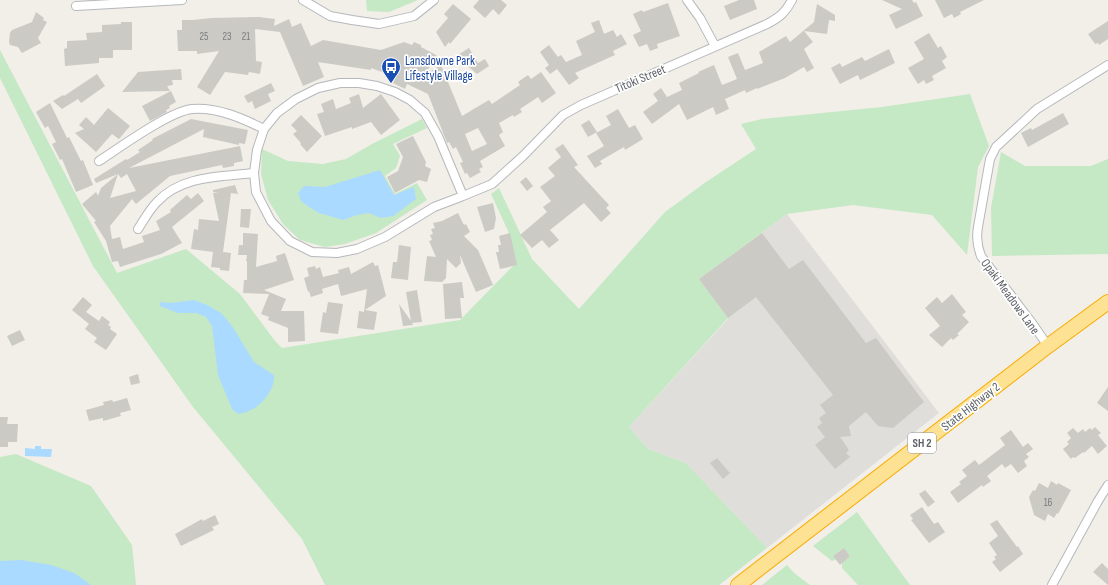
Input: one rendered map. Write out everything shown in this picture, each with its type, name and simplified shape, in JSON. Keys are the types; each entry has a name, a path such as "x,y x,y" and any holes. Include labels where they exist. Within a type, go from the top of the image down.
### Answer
{"highway":[{"name":"State Highway 2","path":"738,585 1048,346 1108,302"}],"street":[{"path":"76,6 182,0"},
{"path":"303,0 330,16 379,24 398,21 414,16 434,0"},
{"path":"687,0 700,18 715,46"},
{"name":"Titoki Street","path":"264,129 257,150 254,173 256,192 271,221 290,240 312,252 338,253 357,249 386,237 434,207 492,184 501,177 563,115 588,102 779,17 792,0"},
{"name":"Opaki Meadows Lane","path":"1048,346 981,256 978,247 977,232 990,160 996,147 1038,109 1108,64"},
{"path":"99,161 164,120 190,109 203,109 222,112 242,118 264,129 277,113 296,98 318,88 340,83 359,83 395,92 410,100 425,113 438,136 463,196"},
{"path":"138,230 158,201 180,184 198,179 254,173"},
{"path":"1052,585 1108,485"}],"shaded area":[{"path":"787,214 939,413 767,548 686,463 648,449 629,427 728,319 699,279"}],"green space":[{"path":"366,0 418,0 389,12 367,11"},
{"path":"0,50 117,273 186,249 240,294 275,341 282,348 460,320 513,266 509,233 491,194 499,188 532,259 579,309 665,212 706,182 756,149 741,124 762,119 882,107 970,94 989,146 978,167 967,255 932,215 853,205 787,214 699,279 728,318 629,427 648,449 686,463 767,548 719,585 325,585 302,539 193,407 93,266 0,78"},
{"path":"422,119 427,128 393,144 400,156 396,168 385,176 395,194 417,183 427,200 376,233 345,244 325,247 300,240 283,224 268,200 261,174 262,149 288,161 323,164 346,159"},
{"path":"1001,152 1025,166 1091,166 1108,159 1108,254 992,256 991,208"},
{"path":"16,454 91,486 132,545 136,585 0,585 0,457"},
{"path":"857,512 910,585 858,585 842,568 842,562 850,556 844,548 833,556 836,559 832,561 813,546"},
{"path":"787,565 794,573 810,585 762,585"}],"water":[{"path":"380,170 394,195 414,187 416,199 393,216 381,218 369,213 343,220 319,213 309,207 301,201 298,193 304,186 325,187"},
{"path":"194,300 221,313 232,326 254,362 274,375 273,386 267,396 260,404 251,410 238,414 232,409 218,375 212,326 206,317 196,313 178,313 160,306 160,302 171,303"},
{"path":"35,446 41,446 41,449 52,449 51,457 25,456 25,448 35,449"},
{"path":"21,560 51,565 74,573 91,585 0,585 0,561"}],"building":[{"path":"479,0 501,0 507,5 499,15 493,9 485,18 473,7"},
{"path":"739,0 754,0 757,9 730,20 724,6"},
{"path":"882,0 912,0 914,3 916,2 923,16 896,29 889,15 902,9"},
{"path":"935,0 984,0 960,12 961,14 954,18 952,14 944,18"},
{"path":"668,3 680,36 657,44 658,48 650,51 647,44 639,47 633,35 641,31 633,14"},
{"path":"453,4 471,19 450,44 449,42 445,47 436,32 448,18 444,14"},
{"path":"817,4 835,15 835,21 829,20 827,34 804,31 813,42 804,49 814,68 807,72 804,67 785,78 746,93 745,90 725,99 729,109 716,115 713,107 687,120 679,104 652,124 643,112 658,101 653,94 661,88 667,97 682,90 679,83 714,65 722,85 737,79 728,57 738,53 745,70 763,63 759,52 786,36 790,42 814,22"},
{"path":"36,12 44,18 43,20 47,22 38,38 41,43 22,53 18,47 10,45 10,33 12,30 32,22"},
{"path":"259,17 275,19 274,26 289,19 292,27 301,23 311,46 323,40 381,50 404,42 412,45 414,42 436,55 438,58 421,77 441,65 462,116 489,100 492,104 520,85 518,82 528,75 531,79 541,72 556,93 542,103 538,97 520,109 522,112 499,123 503,132 499,135 505,146 480,161 483,167 479,169 481,172 470,178 467,173 465,174 460,163 463,162 456,147 453,149 449,142 447,143 428,94 407,84 405,89 393,83 396,77 371,68 371,70 318,62 324,77 303,86 280,32 255,29 256,61 262,62 260,74 249,72 248,75 225,72 210,95 197,87 219,51 197,54 197,51 178,51 177,30 182,30 182,20","holes":["478,128 487,144 472,151 465,134"]},
{"path":"599,20 604,34 613,30 617,37 621,34 627,44 613,51 615,55 575,73 579,78 569,85 557,69 550,74 545,68 549,65 540,52 549,45 558,57 561,55 566,62 582,55 576,41 595,32 591,23"},
{"path":"1108,21 1108,39 1099,45 1098,43 1095,44 1088,34"},
{"path":"121,22 132,22 132,50 113,50 113,58 99,58 99,63 65,66 64,49 67,48 67,41 87,40 86,33 102,32 102,25 121,24"},
{"path":"929,33 938,48 941,46 947,57 942,61 946,68 932,76 934,80 926,84 924,80 918,84 908,68 924,59 914,42"},
{"path":"469,48 478,63 485,59 489,66 477,74 456,56"},
{"path":"889,49 895,63 860,80 858,75 840,84 831,68 840,63 842,67 862,57 865,61"},
{"path":"181,69 182,80 172,80 173,85 167,86 170,91 122,92 138,72"},
{"path":"97,74 105,86 81,103 78,99 62,109 53,101 63,95 64,96"},
{"path":"271,83 275,91 268,94 271,101 255,109 252,101 248,103 244,96"},
{"path":"171,91 176,102 169,106 170,108 166,110 167,112 150,121 142,106"},
{"path":"359,94 363,108 381,94 400,120 381,135 371,122 325,136 317,114 324,112 321,104 333,99 336,109 351,103 349,98"},
{"path":"50,103 67,138 69,137 81,161 83,160 93,185 76,192 62,159 60,160 52,144 56,142 48,126 45,128 36,112"},
{"path":"108,108 130,126 119,139 112,134 96,152 75,133 84,129 79,125 86,117 94,125"},
{"path":"618,109 629,128 635,125 643,139 625,150 624,147 600,161 602,164 595,168 587,156 604,146 596,133 611,125 606,116"},
{"path":"1063,113 1069,124 1028,147 1021,133 1031,128 1032,130"},
{"path":"301,115 322,136 307,152 293,134 297,131 291,125"},
{"path":"191,119 248,130 245,144 239,143 239,145 203,137 204,129 129,168 240,146 243,161 234,163 234,166 223,168 222,165 170,176 136,204 132,199 110,226 112,239 120,237 123,249 144,242 142,236 160,230 156,221 171,212 170,210 187,195 191,199 198,193 204,201 172,227 182,243 161,254 120,267 118,261 112,262 106,241 94,222 96,221 82,204 96,192 98,196 101,188 118,174 96,183 94,179 140,152 138,150 153,140 152,139","holes":["118,174 121,178 127,174 136,191 110,198"]},
{"path":"589,120 597,132 588,137 581,125"},
{"path":"413,136 426,162 425,166 431,169 427,182 419,180 395,193 387,177 398,171 403,157 396,144"},
{"path":"563,144 578,165 574,167 609,205 606,208 611,213 601,222 584,203 550,230 559,240 549,248 542,240 532,248 520,235 547,212 543,207 551,201 540,187 555,176 548,168 561,157 555,149"},
{"path":"526,177 533,186 527,191 520,182"},
{"path":"235,185 238,194 231,193 223,252 231,253 229,271 220,270 220,268 211,267 213,252 191,249 194,229 198,230 199,219 219,221 213,193 218,192 213,192 213,190"},
{"path":"493,203 496,218 494,229 485,232 477,207"},
{"path":"241,209 251,209 249,228 240,227"},
{"path":"458,213 464,225 466,224 470,232 464,236 478,250 493,285 476,292 460,255 461,263 456,268 447,259 446,278 442,282 424,281 427,256 436,257 429,241 432,240 430,235 433,234 431,229 435,228 433,223 442,221"},
{"path":"243,233 258,234 256,267 277,261 276,256 285,253 294,280 264,290 286,299 281,311 304,311 305,341 288,342 288,328 268,320 269,317 261,314 269,294 243,293 244,280 247,280 247,255 238,255 239,245 243,245"},
{"path":"510,233 517,265 500,269 496,252 499,252 498,245 501,245 499,236"},
{"path":"762,233 789,269 803,260 866,343 876,338 924,402 893,428 878,426 866,412 849,426 851,436 840,437 849,450 846,453 850,457 835,469 815,445 825,437 817,427 822,423 819,418 826,413 820,405 833,395 756,297 728,318 699,279"},
{"path":"399,245 411,247 408,280 391,278 393,262 397,262"},
{"path":"373,262 375,266 378,265 386,296 365,310 377,312 374,330 357,328 359,311 364,312 367,289 341,296 338,284 322,289 323,293 311,297 309,291 308,292 304,278 309,276 307,268 315,266 316,269 320,267 323,277 339,273 338,270 349,267 351,274"},
{"path":"462,282 464,298 460,298 462,318 445,319 443,284"},
{"path":"417,290 422,322 403,326 399,304 411,321 406,292"},
{"path":"952,294 966,312 962,315 969,322 957,334 959,335 953,340 951,338 942,347 929,335 940,326 925,308 937,297 942,303"},
{"path":"83,297 92,305 86,312 99,321 102,316 110,322 108,325 111,327 110,329 117,334 106,350 94,342 97,338 85,329 89,324 72,310"},
{"path":"328,302 343,304 338,334 320,332 323,312 326,313"},
{"path":"20,330 25,340 12,346 7,336"},
{"path":"138,374 140,383 131,385 129,377"},
{"path":"1108,387 1108,411 1097,403"},
{"path":"127,398 131,410 120,413 121,416 103,421 103,418 89,421 86,410 104,405 103,402 112,400 113,402"},
{"path":"0,417 8,417 7,424 18,424 17,442 8,442 8,447 0,447"},
{"path":"1095,427 1101,433 1098,435 1107,446 1098,454 1092,446 1084,453 1083,452 1071,459 1063,449 1069,444 1067,442 1071,438 1067,433 1073,428 1078,433 1083,429 1085,432 1090,428 1092,430"},
{"path":"1011,430 1023,447 1028,443 1033,449 1026,454 1029,457 1024,461 1027,466 1018,473 1011,464 1005,468 1002,464 987,476 991,481 983,487 982,485 958,503 950,492 961,484 959,482 967,476 962,470 975,460 979,465 1005,445 1000,438"},
{"path":"717,458 730,473 723,479 710,463"},
{"path":"1051,481 1071,490 1058,514 1057,513 1054,518 1048,514 1045,521 1034,515 1029,497 1033,490 1035,491 1039,483 1048,488"},
{"path":"925,490 935,502 928,507 919,494"},
{"path":"922,507 934,524 938,522 945,532 929,543 911,520 913,519 910,515"},
{"path":"215,515 219,524 212,527 214,530 181,546 175,534 202,519 203,521"},
{"path":"997,520 1023,554 1000,572 992,562 996,559 994,557 997,555 989,543 998,536 990,524"},
{"path":"844,548 850,556 840,565 833,556"},
{"path":"1102,563 1108,569 1108,585 1093,572"}],"place":[{"name":"Lansdowne Park Lifestyle Village","path":"391,84"}]}
